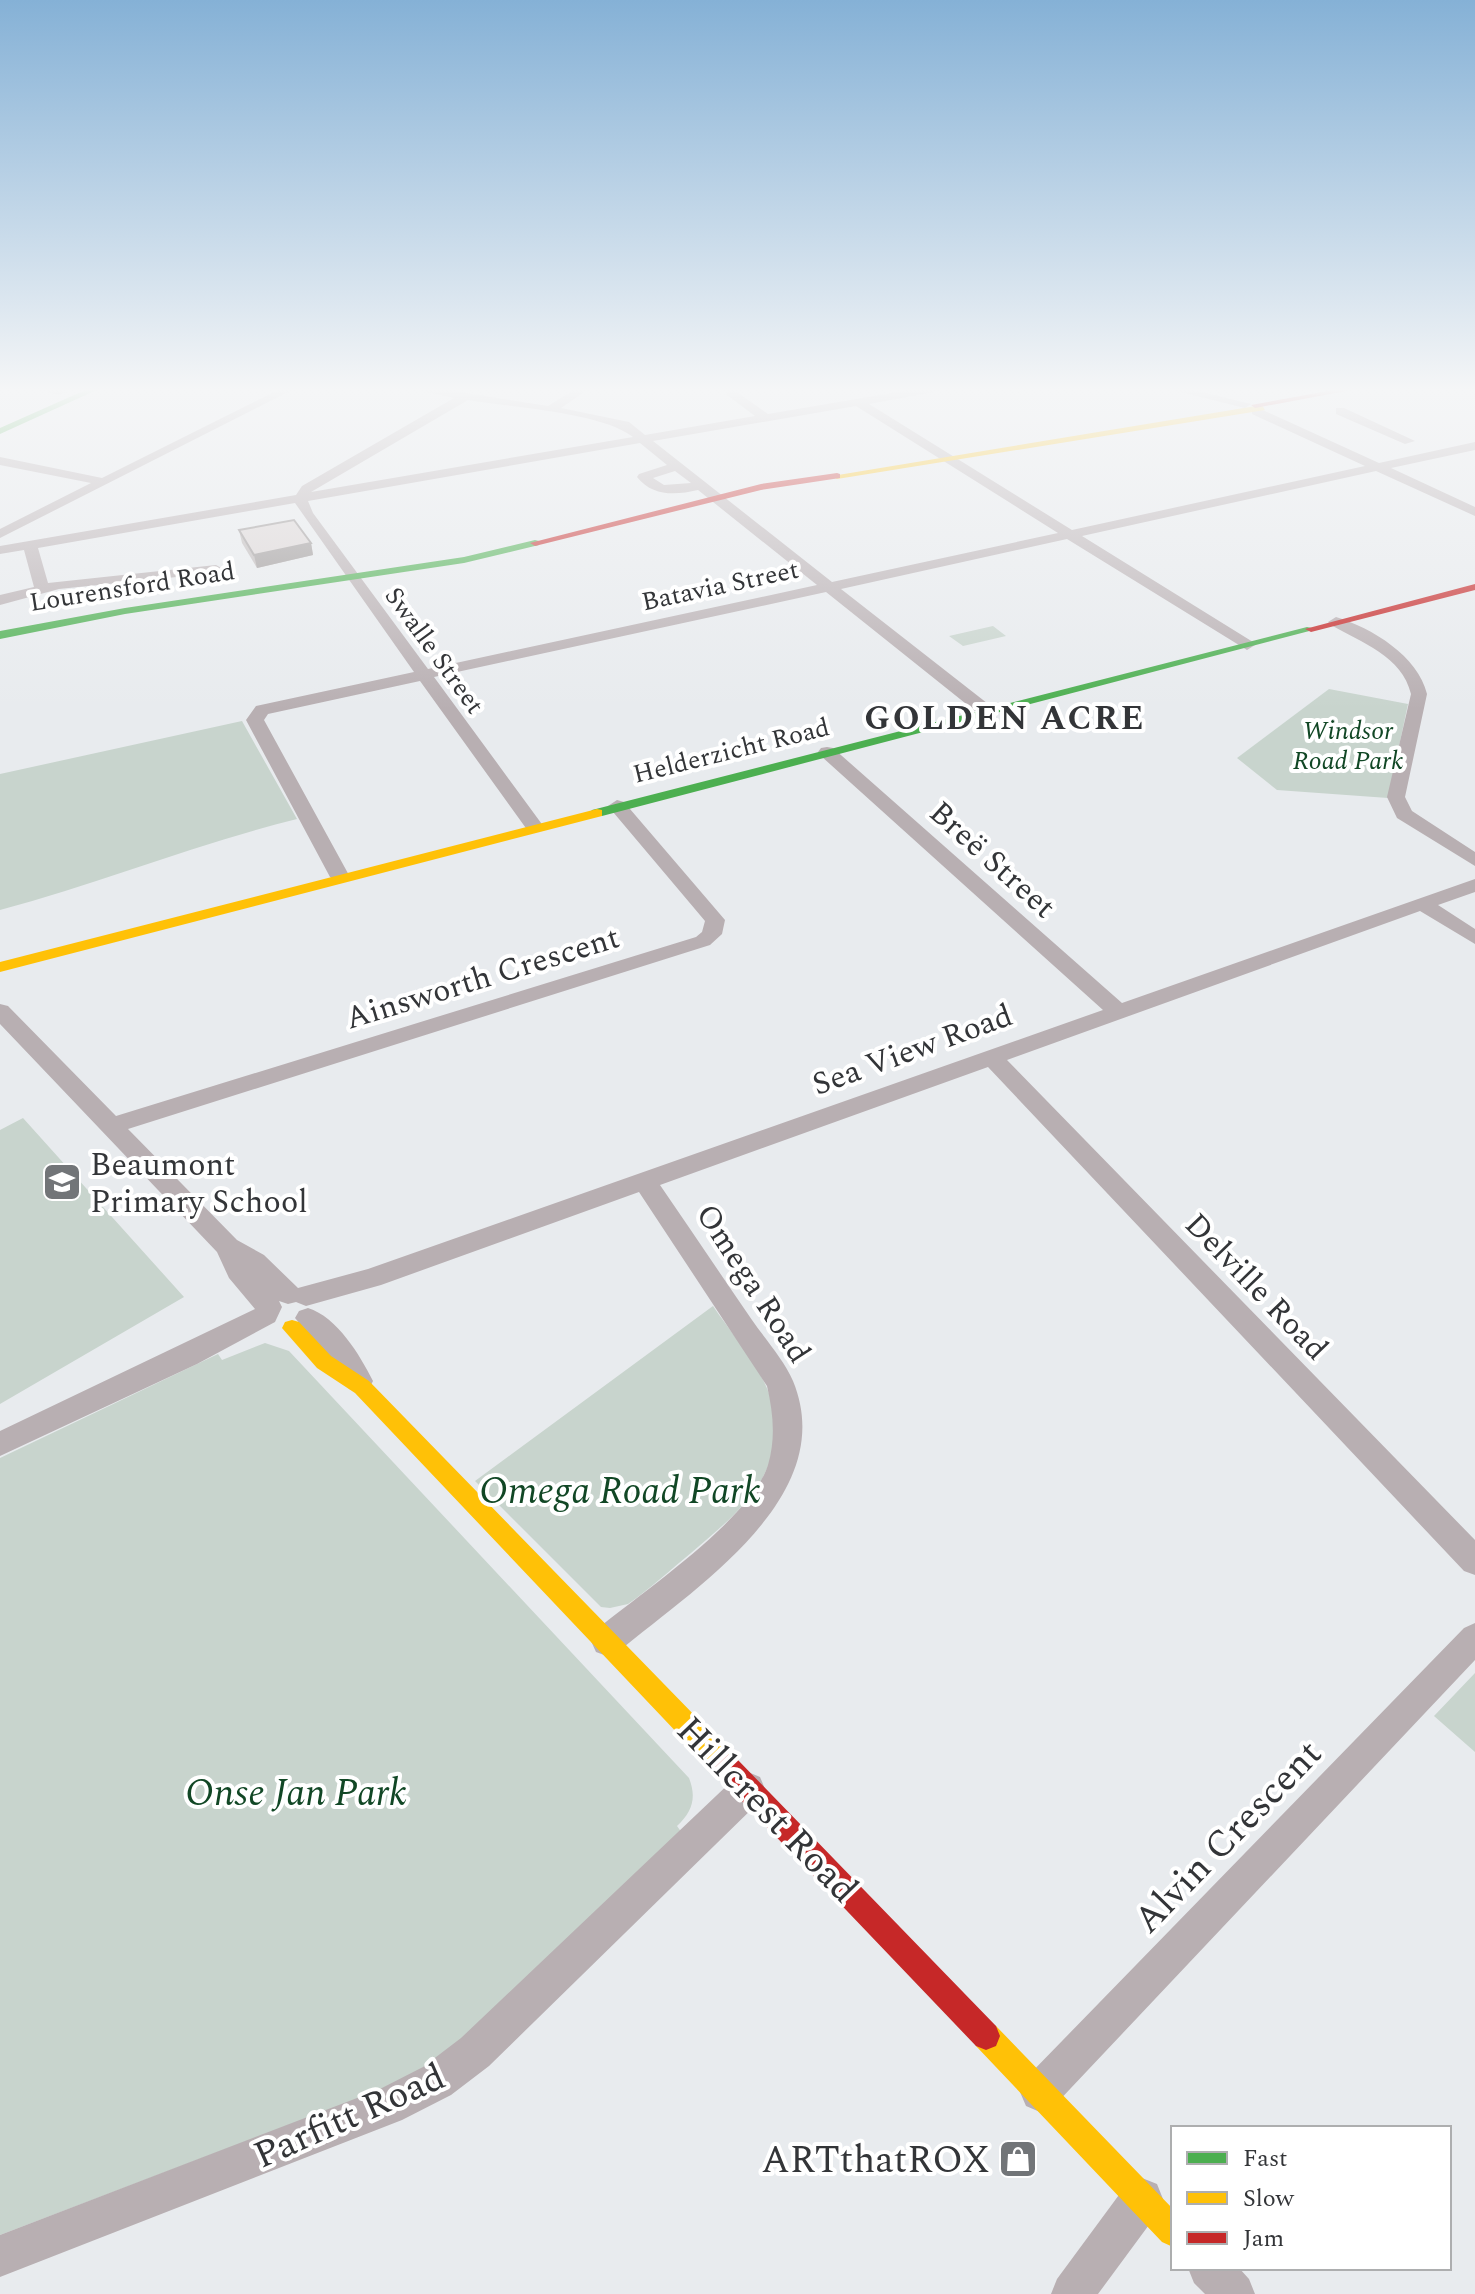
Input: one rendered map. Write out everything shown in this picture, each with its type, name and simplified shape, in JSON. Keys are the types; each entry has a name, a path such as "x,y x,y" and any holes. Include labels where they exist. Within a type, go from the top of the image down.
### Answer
{"street":[{"path":"0,534 78,495"},
{"path":"300,499 303,495"},
{"path":"0,564 31,552 323,495"},
{"name":"Lourensford Road","path":"0,635 125,611 499,553 694,495"},
{"path":"713,495 986,711"},
{"path":"1008,495 1247,645"},
{"name":"Batavia Street","path":"340,877 255,720 258,713 272,706 1249,495"},
{"path":"1438,495 1475,512"},
{"name":"Swalle Street","path":"300,499 306,513 535,827"},
{"path":"0,550 53,555 82,544 185,526"},
{"path":"31,552 42,589"},
{"path":"0,600 42,589 216,569"},
{"name":"Helderzicht Road","path":"0,967 1475,587"},
{"path":"1336,622 1397,658 1415,678 1419,694 1396,797 1397,805 1404,814 1475,860"},
{"name":"Breë Street","path":"827,752 1119,1012"},
{"name":"Ainsworth Crescent","path":"111,1126 703,941 712,934 715,920 617,806"},
{"name":"Sea View Road","path":"0,1444 187,1356 372,1278 1475,885"},
{"path":"1422,904 1475,938"},
{"name":"Hillcrest Road","path":"0,1011 228,1247 238,1271 342,1353 362,1387 1171,2229"},
{"name":"Delville Road","path":"991,1057 1475,1561"},
{"name":"Omega Road","path":"607,1641 750,1521 776,1483 788,1442 786,1402 780,1383 644,1181"},
{"name":"Alvin Crescent","path":"1040,2092 1475,1638"},
{"name":"Parfitt Road","path":"0,2256 388,2106 437,2081 475,2052 748,1789"},
{"path":"1072,2294 1142,2199"},
{"path":"1211,2270 1234,2294"}],"green space":[{"path":"993,626 1006,636 963,646 949,636"},
{"name":"Windsor Road Park","path":"1329,689 1408,704 1388,798 1277,790 1237,758"},
{"path":"242,721 297,819 0,910 0,774"},
{"name":"Beaumont Primary School","path":"23,1118 184,1297 0,1404 0,1130"},
{"name":"Omega Road Park","path":"713,1306 754,1364 771,1400 775,1426 767,1469 742,1506 652,1586 628,1604 601,1607 475,1481"},
{"name":"Onse Jan Park","path":"265,1343 289,1351 689,1778 692,1804 677,1826 682,1833 450,2052 391,2086 0,2235 0,1458 218,1354 222,1360"},
{"path":"1475,1673 1475,1752 1434,1716"}],"building":[{"path":"294,520 311,543 254,555 239,530"}],"traffic: fast":[{"path":"0,635 125,611 464,560 535,543"},
{"path":"597,813 1311,629"}],"traffic: slow":[{"path":"0,967 597,813"},
{"path":"292,1328 324,1362 362,1387 727,1767"},
{"path":"986,2036 1171,2229"}],"traffic: jam":[{"path":"535,543 728,495"},
{"path":"1311,629 1475,587"},
{"path":"727,1767 986,2036"}],"place":[{"name":"Beaumont Primary School","path":"62,1182"},
{"name":"ARTthatROX","path":"1018,2159"}],"district":[{"name":"GOLDEN ACRE","path":"1005,717"}]}
